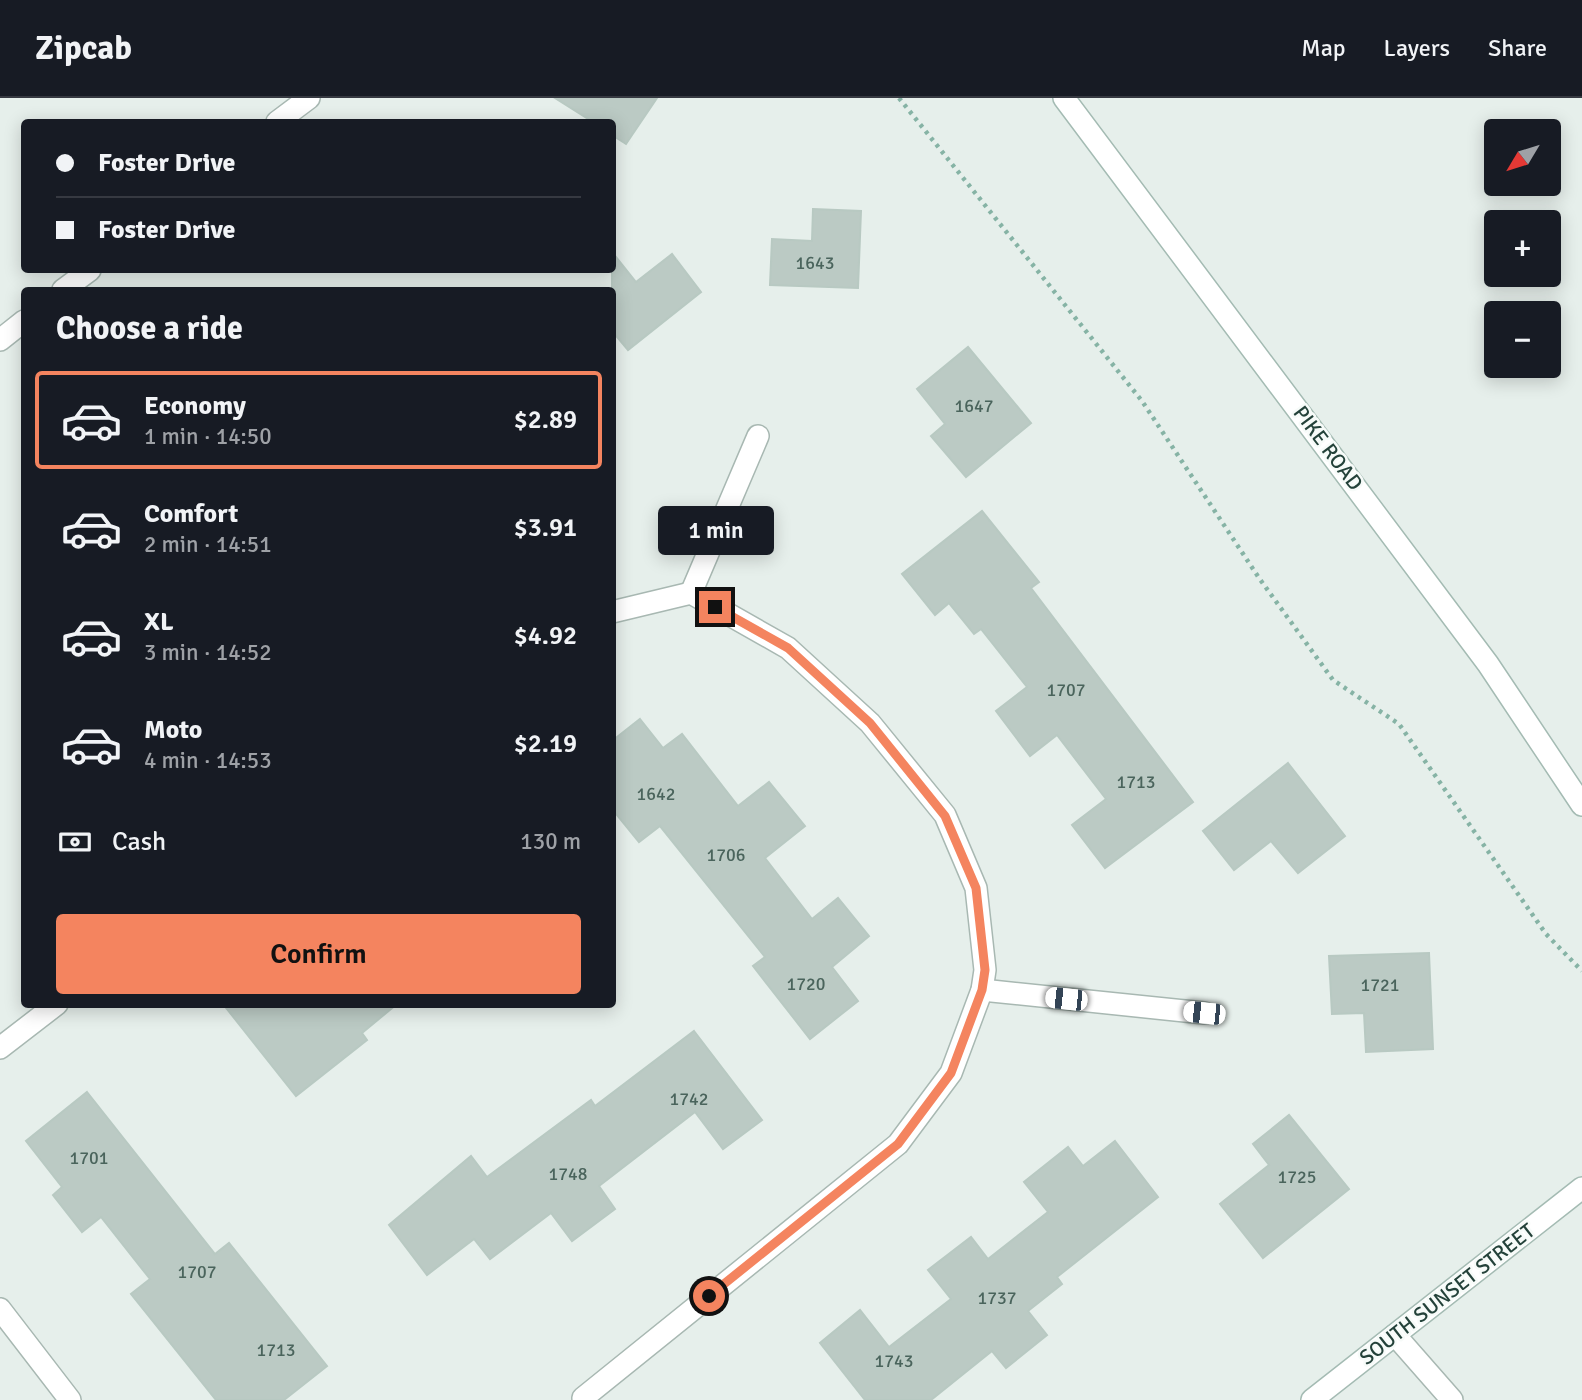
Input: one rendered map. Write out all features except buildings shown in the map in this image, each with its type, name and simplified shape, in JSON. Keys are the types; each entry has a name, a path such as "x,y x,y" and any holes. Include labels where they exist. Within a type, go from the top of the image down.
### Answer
{"street":[{"path":"281,119 309,98"},
{"name":"PIKE ROAD","path":"1064,98 1488,664 1582,805"},
{"path":"67,287 86,273"},
{"path":"0,340 21,323"},
{"path":"691,593 758,436"},
{"path":"583,1398 898,1144 951,1073 982,990 985,970 976,888 945,816 870,723 788,648 691,593 616,611"},
{"path":"982,990 1204,1013"},
{"path":"0,1048 52,1008"},
{"name":"SOUTH SUNSET STREET","path":"1312,1400 1582,1188"},
{"path":"0,1309 70,1400"},
{"path":"1395,1335 1452,1400"}],"path":[{"path":"899,98 1142,401 1259,578 1333,680 1399,724 1546,934 1582,971"}],"route":[{"path":"709,1296 898,1144 951,1073 982,990 985,970 976,888 945,816 870,723 788,648 715,607"}]}
